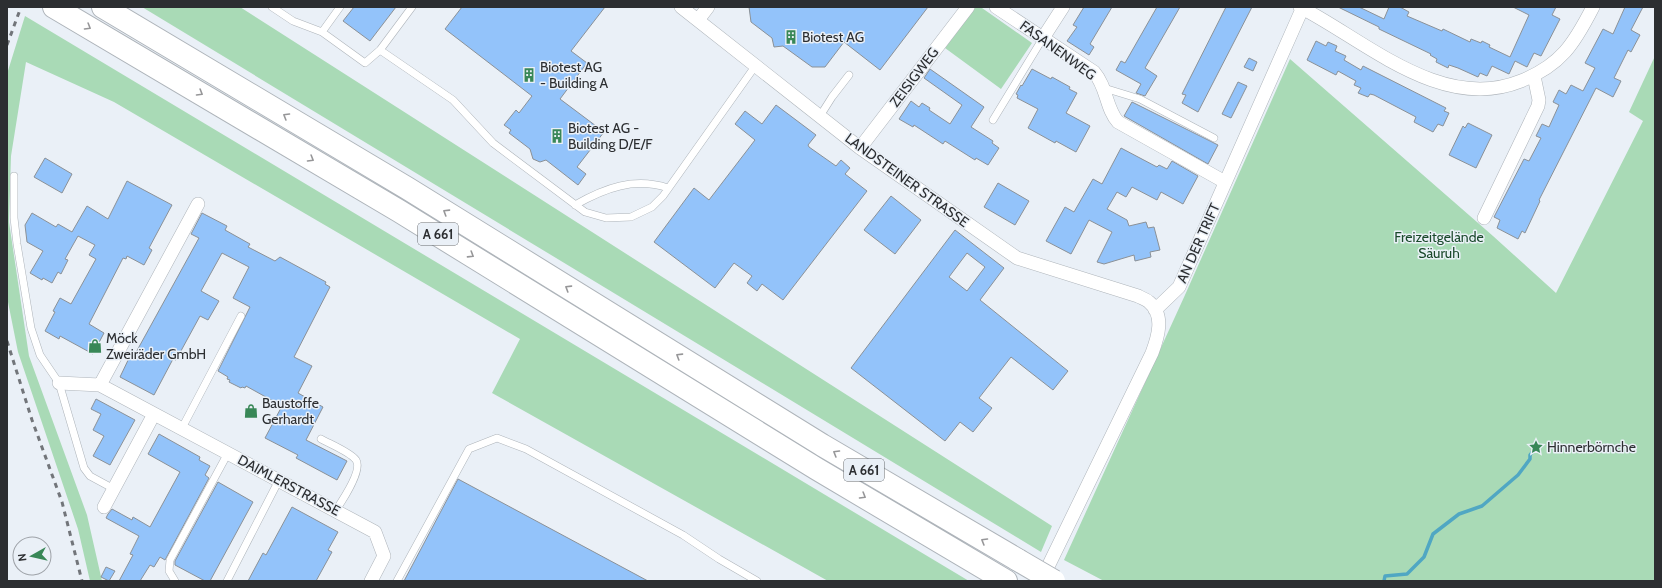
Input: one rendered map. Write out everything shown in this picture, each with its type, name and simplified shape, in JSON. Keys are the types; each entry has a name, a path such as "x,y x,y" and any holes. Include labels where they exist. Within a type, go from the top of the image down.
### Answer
{"highway":[{"name":"A 661","path":"54,7 400,211 811,465 1006,581"},
{"name":"A 661","path":"103,7 406,188 822,445 1054,581"}],"street":[{"name":"LANDSTEINER STRASSE","path":"681,7 860,148 1017,258 1138,296 1150,302 1155,310"},
{"path":"698,20 708,7"},
{"name":"ZEISIGWEG","path":"860,148 968,7"},
{"name":"FASANENWEG","path":"996,7 1094,72 1104,88 1113,115 1118,122 1225,182"},
{"path":"1043,38 1063,7"},
{"path":"1302,8 1396,63 1437,82 1454,87 1483,90 1511,85 1534,76 1554,63 1567,52 1581,31 1593,7"},
{"name":"AN DER TRIFT","path":"1155,310 1179,287 1302,8"},
{"path":"1484,218 1538,106 1539,100 1534,76"},
{"path":"100,385 198,204"},
{"path":"1041,581 1152,353 1159,327 1155,310"},
{"name":"DAIMLERSTRASSE","path":"59,383 100,385 375,532 384,556 371,581"},
{"path":"104,507 154,414"}],"lane":[{"path":"272,7 293,21 322,32 365,63 380,50 412,7"},
{"path":"322,32 340,7"},
{"path":"993,120 1043,38"},
{"path":"380,50 452,100 493,143 575,205 585,212 606,218 632,217 652,207 668,188 756,65"},
{"path":"820,116 832,97 850,75"},
{"path":"1104,88 1140,99 1214,138"},
{"path":"14,176 14,218 30,328 40,354 59,383 84,468 90,476 114,489"},
{"path":"575,205 587,198 620,185 653,183 668,188"},
{"path":"182,428 241,316"},
{"path":"397,581 469,449 497,438 526,449 683,536 719,560 757,581"},
{"path":"321,439 350,454 356,460 358,466 356,474 336,510"},
{"path":"175,581 169,571 170,560 228,453"},
{"path":"227,581 279,480"}],"green space":[{"path":"142,7 240,7 1052,526 1041,552"},
{"path":"975,8 982,8 1032,43 1001,89 945,48"},
{"path":"25,16 969,581 828,581 492,393 520,339 114,102 26,62 11,156 9,222 29,356 87,515 102,581 90,581 78,529 18,352 7,297 7,74"},
{"name":"Freizeitgelände Säuruh","path":"1655,56 1655,581 1104,581 1064,560 1185,295 1290,59 1556,293 1643,121 1629,112"}],"building":[{"path":"354,7 396,7 370,41 343,21"},
{"path":"462,7 605,7 571,51 587,63 560,99 604,132 577,167 586,174 578,185 546,160 540,162 533,159 530,149 509,133 511,130 504,125 516,110 519,113 532,96 445,29"},
{"path":"749,7 928,7 880,70 844,42 825,67 812,67 783,46 774,47 772,38 751,22"},
{"path":"1084,7 1112,7 1090,44 1094,47 1089,55 1067,41 1077,27 1073,25"},
{"path":"1157,7 1180,7 1145,68 1157,76 1145,96 1136,93 1141,84 1116,70 1121,61 1125,63"},
{"path":"1226,7 1252,7 1198,112 1182,103 1186,95 1182,94"},
{"path":"1338,7 1359,7 1384,19 1389,7 1400,7 1409,12 1407,16 1442,31 1443,29 1470,42 1471,39 1481,43 1482,41 1490,45 1489,47 1510,57 1529,15 1513,7 1556,7 1552,15 1560,19 1541,56 1534,53 1527,67 1515,61 1509,74 1492,66 1487,76 1480,73 1478,77 1458,68 1449,65 1448,68 1436,62 1437,59 1430,55 1431,54"},
{"path":"1625,7 1643,7 1631,30 1640,35 1631,52 1628,50 1614,78 1621,81 1613,97 1596,88 1539,200 1540,201 1525,233 1522,231 1518,239 1497,228 1500,220 1494,217 1524,159 1529,161 1541,138 1536,136 1542,124 1549,127 1559,105 1553,102 1559,90 1566,94 1571,85 1583,91 1595,68 1585,63 1603,29 1613,34"},
{"path":"1316,41 1326,46 1328,42 1337,46 1335,51 1346,56 1344,60 1361,70 1363,66 1446,108 1444,111 1449,113 1443,126 1438,124 1433,132 1414,122 1416,117 1374,95 1370,94 1368,97 1358,93 1361,88 1354,85 1356,81 1338,71 1336,75 1307,60"},
{"path":"1249,58 1257,62 1253,71 1244,67"},
{"path":"930,69 984,107 971,127 993,141 992,143 999,148 988,165 976,158 975,160 945,141 943,144 914,125 913,127 899,119 911,101 919,107 922,103 930,108 929,110 950,124 962,105 924,78"},
{"path":"1032,69 1051,79 1052,77 1070,87 1069,89 1077,93 1066,113 1090,126 1076,152 1056,141 1055,143 1028,128 1038,109 1017,98 1018,95 1016,94"},
{"path":"1238,82 1247,86 1231,118 1222,114"},
{"path":"1132,102 1218,145 1208,164 1124,116"},
{"path":"776,105 816,135 808,145 809,147 836,166 841,160 850,168 845,174 867,191 783,300 762,284 757,291 747,283 752,276 734,263 715,288 654,242 694,188 709,200 755,140 735,124 745,111 762,124"},
{"path":"1468,123 1492,135 1476,168 1449,155 1463,126 1465,128"},
{"path":"1121,148 1157,167 1159,165 1167,169 1172,161 1198,176 1183,204 1161,192 1157,200 1132,187 1126,197 1117,192 1107,209 1127,220 1129,226 1146,222 1148,228 1154,227 1160,250 1150,252 1151,257 1135,261 1134,255 1104,264 1097,262 1112,232 1089,220 1071,254 1046,241 1065,207 1074,212 1093,179 1102,184"},
{"path":"45,158 72,174 62,193 34,177"},
{"path":"127,181 172,205 149,248 152,250 144,265 127,256 126,259 123,258 89,324 104,333 93,354 60,336 59,339 45,331 55,312 53,311 60,298 71,304 96,259 89,255 95,245 78,236 65,259 68,260 61,274 58,272 52,283 43,278 42,280 30,273 43,251 27,242 25,225 32,213 56,227 58,224 72,232 87,206 108,219"},
{"path":"998,183 1029,201 1015,225 984,207"},
{"path":"891,196 921,220 895,254 864,230"},
{"path":"202,213 227,226 225,230 250,244 248,247 275,261 280,257 326,282 325,284 330,287 294,357 312,366 298,393 323,407 306,440 347,461 337,480 296,458 298,455 265,438 282,406 246,386 245,388 241,388 229,382 230,380 227,379 228,377 218,371 250,307 233,298 249,267 222,253 201,291 219,301 208,320 200,316 176,360 173,359 154,395 120,377 131,354 134,356 199,238 191,234"},
{"path":"955,230 1004,268 980,300 1068,371 1053,390 1011,357 979,398 992,408 973,432 960,422 945,441 851,368","holes":["967,253 985,267 967,291 949,277"]},
{"path":"96,399 135,420 110,465 93,456 104,436 93,430 101,414 91,409"},
{"path":"159,434 200,457 199,460 210,466 205,475 209,478 165,560 160,557 154,567 150,565 140,581 119,581 133,555 130,554 139,536 106,518 108,514 112,509 132,520 133,517 150,527 180,472 148,454"},
{"path":"458,479 648,581 404,581"},
{"path":"218,482 253,502 210,581 205,581 175,565 175,561"},
{"path":"292,507 338,532 328,550 332,552 316,581 248,581 263,553 266,555"},
{"path":"106,567 115,571 109,581 101,577"}],"waterway":[{"path":"1384,581 1385,576 1407,574 1424,557 1433,534 1459,514 1482,506 1518,475 1530,459 1530,455 1536,447"}],"railway":[{"path":"7,45 21,7"},
{"path":"7,341 32,420 62,502 82,581"}],"place":[{"name":"Biotest AG","path":"791,37"},
{"name":"Biotest AG - Building A","path":"529,75"},
{"name":"Biotest AG - Building D/E/F","path":"557,136"},
{"name":"Möck Zweiräder GmbH","path":"95,346"},
{"name":"Baustoffe Gerhardt","path":"251,411"},
{"name":"Hinnerbörnche","path":"1536,447"}]}
